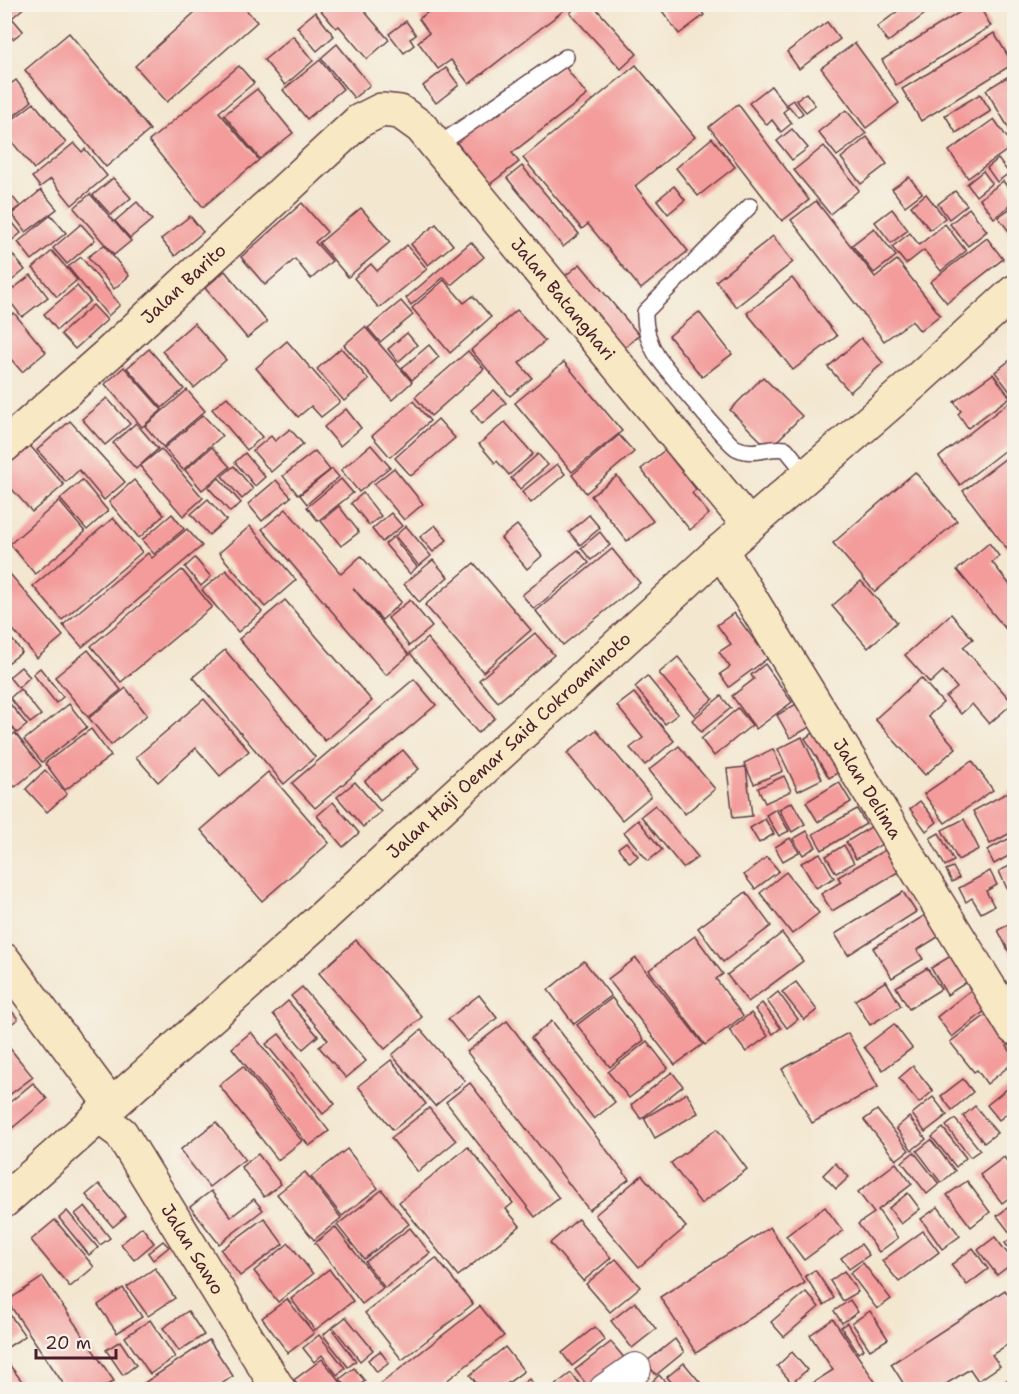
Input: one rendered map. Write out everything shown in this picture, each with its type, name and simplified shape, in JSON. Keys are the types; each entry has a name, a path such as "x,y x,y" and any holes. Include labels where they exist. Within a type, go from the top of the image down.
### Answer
{"street":[{"name":"Jalan Batanghari","path":"359,121 381,110 400,112 421,127 749,525"},
{"name":"Jalan Barito","path":"4,446 116,346 359,121"},
{"name":"Jalan Haji Oemar Said Cokroaminoto","path":"4,1201 114,1111 721,550 916,381 1014,292"},
{"name":"Jalan Delima","path":"721,550 1014,1028"},
{"name":"Jalan Sawo","path":"4,960 114,1111 279,1389"},
{"path":"606,1389 635,1369"}],"lane":[{"path":"439,148 450,137 566,57"},
{"path":"750,206 645,312 644,325 656,355 734,448 753,453 778,448 786,449 807,475"},
{"path":"1007,1389 1014,1385"}],"building":[{"path":"4,4 28,4 12,18 23,31 13,39 4,29"},
{"path":"204,4 241,4 257,22 167,102 135,66"},
{"path":"438,4 572,4 469,84 451,60 438,69 418,42 429,33 419,19"},
{"path":"579,4 592,4 637,54 621,69 570,13"},
{"path":"657,4 696,4 704,15 679,34"},
{"path":"907,4 938,4 888,42 877,27"},
{"path":"973,4 978,4 991,26 896,85 882,60"},
{"path":"316,5 359,5 389,40 367,59 339,26 336,28"},
{"path":"315,12 334,36 317,51 297,27"},
{"path":"406,21 416,35 410,39 414,45 404,53 389,34"},
{"path":"827,22 840,39 799,69 787,52"},
{"path":"69,33 150,130 106,167 25,70"},
{"path":"994,33 1013,64 921,121 902,89"},
{"path":"293,36 313,61 285,85 264,60"},
{"path":"855,43 899,103 866,128 821,68"},
{"path":"337,44 370,85 354,98 321,58"},
{"path":"320,60 343,89 307,119 283,90"},
{"path":"563,64 587,95 512,153 519,162 490,184 452,137 494,109 499,114"},
{"path":"636,65 695,137 635,186 688,251 641,289 588,224 582,229 523,158"},
{"path":"239,66 254,83 219,112 259,160 203,207 149,141"},
{"path":"446,68 459,85 436,103 423,86"},
{"path":"4,74 12,83 16,80 32,101 4,124"},
{"path":"1007,77 1014,90 1014,137 986,90"},
{"path":"771,86 788,108 783,112 792,123 781,132 772,120 767,125 749,103"},
{"path":"257,89 293,133 260,159 224,115"},
{"path":"806,93 815,105 806,112 796,100"},
{"path":"980,94 991,111 956,133 945,115"},
{"path":"793,100 803,113 798,117 787,104"},
{"path":"34,103 66,143 34,169 4,132 4,126"},
{"path":"738,104 809,200 782,221 709,127"},
{"path":"846,110 866,134 837,156 818,132"},
{"path":"994,119 1013,146 968,178 949,151"},
{"path":"792,129 808,148 792,160 777,141"},
{"path":"867,137 887,164 861,184 841,158"},
{"path":"712,138 735,167 698,196 676,168"},
{"path":"74,143 82,152 85,149 107,176 72,205 51,179 40,187 32,177"},
{"path":"824,146 859,190 830,214 794,170"},
{"path":"998,159 1009,173 997,182 987,168"},
{"path":"522,166 579,234 563,247 507,178"},
{"path":"983,171 992,183 976,196 967,184"},
{"path":"909,177 922,193 905,206 892,189"},
{"path":"113,178 131,198 111,215 93,195"},
{"path":"1003,181 1014,196 1014,207 1012,204 994,218 980,199"},
{"path":"674,186 685,200 668,214 657,200"},
{"path":"7,190 20,206 4,218 4,192"},
{"path":"41,190 57,209 26,232 12,214"},
{"path":"955,191 967,205 949,219 938,204"},
{"path":"90,194 131,241 114,255 74,208"},
{"path":"926,194 945,218 930,230 911,206"},
{"path":"816,201 875,277 897,260 940,315 920,331 912,321 884,341 791,220"},
{"path":"137,202 152,220 130,238 115,221"},
{"path":"302,203 327,232 315,242 332,261 311,279 295,259 265,285 241,257"},
{"path":"361,208 390,242 348,277 319,243"},
{"path":"969,208 987,231 968,246 950,224"},
{"path":"1011,208 1014,212 1014,238 998,217"},
{"path":"892,209 908,230 891,243 875,222"},
{"path":"51,215 66,233 32,260 18,242"},
{"path":"190,216 203,232 175,256 161,239"},
{"path":"9,218 21,233 4,247 4,221"},
{"path":"81,224 95,240 67,264 53,248"},
{"path":"436,224 453,245 428,265 411,244"},
{"path":"945,224 966,251 941,271 924,250 906,264 892,247 910,233 919,245"},
{"path":"874,228 896,256 874,273 852,245"},
{"path":"773,236 793,262 736,307 716,281"},
{"path":"987,238 1003,259 947,303 930,282"},
{"path":"471,242 484,257 451,285 444,277 411,305 406,298"},
{"path":"104,245 129,276 114,289 88,257"},
{"path":"407,245 427,269 379,308 354,278 371,264 377,271"},
{"path":"8,249 25,270 4,287 4,252"},
{"path":"52,251 77,280 57,297 33,268"},
{"path":"81,257 120,305 108,316 68,267"},
{"path":"580,264 639,335 620,352 560,280"},
{"path":"225,271 267,322 247,338 205,288"},
{"path":"31,275 48,297 22,317 5,295"},
{"path":"792,278 837,336 793,370 747,313"},
{"path":"444,280 464,303 473,296 491,317 450,353 412,308"},
{"path":"77,286 90,301 57,330 44,314"},
{"path":"401,301 413,315 380,342 368,328"},
{"path":"93,305 107,320 75,349 61,334"},
{"path":"517,310 545,341 519,363 532,378 510,396 471,350"},
{"path":"699,312 732,354 702,377 669,336"},
{"path":"14,313 46,352 22,372 4,351 4,321"},
{"path":"194,323 226,360 194,388 162,351"},
{"path":"365,327 412,382 392,400 344,345"},
{"path":"407,333 417,345 398,362 388,349"},
{"path":"861,338 883,363 850,392 828,367"},
{"path":"287,341 340,402 321,417 311,406 298,417 256,368"},
{"path":"429,345 439,357 412,380 402,368"},
{"path":"341,348 369,380 344,401 317,369"},
{"path":"149,349 184,389 162,408 127,368"},
{"path":"468,351 484,369 431,416 415,397"},
{"path":"1014,357 1014,397 995,372"},
{"path":"564,362 622,431 572,472 515,403"},
{"path":"124,367 162,410 142,427 105,384"},
{"path":"993,374 1010,397 968,428 958,414 961,411 954,402"},
{"path":"763,377 802,416 769,449 730,410"},
{"path":"187,390 205,411 163,447 145,426"},
{"path":"494,390 506,403 482,424 471,410"},
{"path":"227,397 262,437 247,450 212,409"},
{"path":"107,398 130,424 105,445 82,419"},
{"path":"1012,400 1014,403 1014,443 960,485 939,457"},
{"path":"413,401 430,421 390,457 372,436"},
{"path":"346,409 361,428 340,446 324,427"},
{"path":"203,415 222,436 183,470 164,448"},
{"path":"438,419 455,438 411,476 395,458"},
{"path":"70,421 125,482 104,500 79,470 66,482 37,450"},
{"path":"505,422 533,454 509,475 479,444"},
{"path":"136,423 158,449 136,469 113,443"},
{"path":"290,429 303,444 271,472 253,451 271,436 275,441"},
{"path":"619,435 634,452 586,493 572,475"},
{"path":"26,441 64,485 32,512 4,480 4,459"},
{"path":"371,445 390,467 359,492 341,470"},
{"path":"212,447 230,467 202,490 185,470"},
{"path":"161,449 203,498 183,516 140,466"},
{"path":"665,450 696,489 692,493 709,514 690,530 641,469"},
{"path":"315,451 330,470 298,495 283,476"},
{"path":"1014,452 1014,544 1007,549 963,491"},
{"path":"245,453 265,477 255,486 235,462"},
{"path":"538,454 548,465 520,489 511,478"},
{"path":"557,464 565,474 531,503 522,492"},
{"path":"234,466 253,489 242,499 222,476"},
{"path":"394,468 423,504 404,520 374,484"},
{"path":"332,469 339,477 307,504 300,495"},
{"path":"915,472 957,521 875,592 833,543"},
{"path":"617,476 653,521 627,541 591,496"},
{"path":"219,478 241,503 230,512 208,487"},
{"path":"341,479 353,493 318,521 307,507"},
{"path":"82,480 108,511 87,530 60,499"},
{"path":"134,480 164,515 139,538 109,502"},
{"path":"276,480 291,497 262,521 248,504"},
{"path":"363,493 381,516 369,525 351,503"},
{"path":"208,499 226,520 209,535 191,514"},
{"path":"59,501 85,532 35,574 10,544"},
{"path":"339,506 359,532 341,546 321,521"},
{"path":"286,509 341,574 361,556 401,602 382,620 353,588 409,655 386,675 262,529"},
{"path":"391,513 402,526 382,542 372,529"},
{"path":"172,514 184,529 154,554 142,540"},
{"path":"589,515 600,528 580,545 569,532"},
{"path":"113,518 142,552 62,620 33,586"},
{"path":"435,525 447,540 433,552 420,537"},
{"path":"517,525 542,556 527,569 501,538"},
{"path":"250,526 296,580 265,607 219,553"},
{"path":"406,526 431,556 419,566 395,536"},
{"path":"187,529 202,546 82,647 63,625 148,553 152,558"},
{"path":"600,532 610,545 591,560 581,548"},
{"path":"393,537 417,567 410,574 385,544"},
{"path":"989,543 999,556 992,562 1014,590 1014,639 957,570"},
{"path":"612,549 640,583 563,645 536,611"},
{"path":"578,550 589,563 534,609 522,595"},
{"path":"195,558 211,577 201,586 185,567"},
{"path":"433,560 448,577 419,602 404,584"},
{"path":"474,563 531,630 483,672 425,605"},
{"path":"4,567 63,636 37,658 4,619"},
{"path":"182,570 212,607 121,682 91,646"},
{"path":"226,570 262,612 238,632 202,590"},
{"path":"861,581 897,622 868,648 832,606"},
{"path":"285,600 372,701 325,741 239,639"},
{"path":"410,600 432,627 409,646 388,618"},
{"path":"734,613 768,658 729,687 720,674 730,667 719,652 731,644 717,625"},
{"path":"951,614 973,639 963,647 1013,703 989,724 972,704 961,714 946,697 957,688 943,671 930,683 905,655"},
{"path":"6,632 22,652 4,666 4,633"},
{"path":"535,633 554,655 498,702 479,680"},
{"path":"427,638 495,718 478,733 410,653"},
{"path":"88,650 121,690 88,717 55,677"},
{"path":"225,650 315,757 284,784 193,677"},
{"path":"678,657 713,699 694,715 659,673"},
{"path":"765,664 792,702 756,729 732,696 754,679 751,675"},
{"path":"21,667 30,677 18,688 9,677"},
{"path":"40,668 63,697 56,703 33,674"},
{"path":"647,676 678,714 665,724 635,687"},
{"path":"921,678 943,703 928,716 956,748 925,775 875,719"},
{"path":"414,679 436,705 315,808 292,783"},
{"path":"126,688 147,715 111,745 89,718"},
{"path":"20,689 41,715 30,723 10,698"},
{"path":"634,693 674,741 645,765 630,748 643,738 617,706"},
{"path":"721,696 731,708 701,732 692,720"},
{"path":"6,699 27,725 17,733 4,717"},
{"path":"204,699 249,751 220,776 196,748 158,782 136,757"},
{"path":"805,699 819,722 790,738 777,715"},
{"path":"69,704 87,727 42,762 24,740"},
{"path":"738,708 752,725 714,756 701,739"},
{"path":"827,725 851,765 829,778 805,738"},
{"path":"91,729 111,756 65,790 45,763"},
{"path":"596,730 651,796 622,820 567,753"},
{"path":"15,733 41,766 15,787 4,774 4,742"},
{"path":"802,737 822,779 798,791 778,749"},
{"path":"679,746 715,789 685,814 649,770"},
{"path":"773,749 783,771 754,784 744,763"},
{"path":"403,750 419,769 380,800 365,781"},
{"path":"972,761 993,790 945,823 924,794"},
{"path":"746,767 752,816 733,818 727,769"},
{"path":"45,770 67,794 47,812 26,789"},
{"path":"268,772 329,843 262,901 201,830"},
{"path":"784,776 791,791 765,803 758,788"},
{"path":"355,782 381,812 363,827 337,797"},
{"path":"839,782 851,802 818,822 806,802"},
{"path":"1014,789 1014,831 990,844 973,811"},
{"path":"920,801 937,822 926,831 910,809"},
{"path":"333,802 359,833 343,847 317,816"},
{"path":"792,802 805,824 792,832 779,809"},
{"path":"655,805 698,857 683,868 641,816"},
{"path":"776,809 789,831 779,836 766,815"},
{"path":"857,809 866,824 822,850 813,834"},
{"path":"765,819 774,834 759,843 750,828"},
{"path":"964,819 979,849 958,860 942,830"},
{"path":"638,820 662,850 648,861 624,832"},
{"path":"874,825 884,843 856,859 846,842"},
{"path":"807,831 816,847 803,855 793,839"},
{"path":"939,833 954,861 945,866 930,838"},
{"path":"1014,836 1014,853 994,864 987,850"},
{"path":"790,838 799,852 783,861 775,847"},
{"path":"626,842 638,856 630,863 618,848"},
{"path":"844,845 854,863 836,873 826,856"},
{"path":"885,850 898,872 832,911 821,894 841,882 838,877"},
{"path":"820,853 834,878 816,888 801,863"},
{"path":"767,857 779,871 755,889 744,875"},
{"path":"1014,864 1014,904 999,871"},
{"path":"953,867 959,878 952,882 946,870"},
{"path":"990,871 997,885 986,891 994,906 981,913 972,898 966,902 959,888"},
{"path":"786,872 819,913 792,934 760,893"},
{"path":"746,892 771,926 723,962 698,928"},
{"path":"903,892 916,912 848,955 835,934"},
{"path":"933,910 946,932 917,950 923,959 892,978 873,948"},
{"path":"1014,922 1014,957 1012,958 998,930"},
{"path":"782,933 803,961 748,1002 727,975"},
{"path":"695,936 723,974 716,979 743,1016 705,1045 649,970"},
{"path":"356,940 422,1017 385,1049 319,973"},
{"path":"954,954 970,980 947,995 931,968"},
{"path":"636,958 703,1044 675,1065 608,979"},
{"path":"584,961 611,996 574,1024 548,990"},
{"path":"927,968 941,989 909,1009 896,987"},
{"path":"886,981 901,1006 870,1025 855,1000"},
{"path":"796,982 817,1010 804,1020 782,992"},
{"path":"302,987 366,1061 346,1078 319,1047 328,1040 291,996"},
{"path":"971,990 986,1010 952,1037 937,1017"},
{"path":"778,992 798,1019 787,1028 767,1001"},
{"path":"479,995 497,1018 467,1042 448,1019"},
{"path":"612,998 644,1040 610,1067 577,1025"},
{"path":"4,1001 18,1019 4,1029"},
{"path":"288,1001 318,1036 303,1049 273,1014"},
{"path":"762,1003 781,1028 773,1034 755,1009"},
{"path":"994,1009 1014,1041 1007,1046 1014,1057 1014,1062 987,1084 977,1070 974,1072 950,1042"},
{"path":"751,1013 768,1036 746,1052 729,1030"},
{"path":"507,1021 629,1179 589,1210 467,1052"},
{"path":"552,1021 615,1102 594,1119 531,1038"},
{"path":"894,1024 912,1048 883,1070 864,1047"},
{"path":"421,1030 465,1081 435,1106 392,1055"},
{"path":"251,1032 329,1131 309,1146 232,1048"},
{"path":"848,1033 878,1087 812,1123 782,1069"},
{"path":"279,1034 335,1104 323,1114 266,1044"},
{"path":"4,1041 33,1077 4,1099"},
{"path":"647,1041 668,1068 629,1098 608,1072"},
{"path":"391,1060 426,1104 393,1130 358,1086"},
{"path":"243,1066 302,1141 278,1160 219,1085"},
{"path":"913,1066 933,1091 919,1103 899,1078"},
{"path":"672,1072 683,1086 641,1119 631,1105"},
{"path":"963,1079 973,1092 952,1110 941,1096"},
{"path":"33,1083 47,1099 4,1135 4,1107"},
{"path":"470,1083 559,1198 535,1217 446,1102"},
{"path":"1012,1085 1014,1108 999,1120 987,1105"},
{"path":"687,1093 698,1113 655,1138 644,1118"},
{"path":"933,1097 947,1115 925,1132 912,1114"},
{"path":"975,1106 997,1133 984,1143 963,1116"},
{"path":"429,1108 456,1141 418,1172 391,1138"},
{"path":"877,1110 909,1150 896,1160 864,1120"},
{"path":"909,1117 926,1139 912,1150 896,1128"},
{"path":"955,1119 980,1150 970,1157 946,1126"},
{"path":"216,1122 245,1159 209,1187 180,1150"},
{"path":"943,1128 966,1158 956,1167 932,1137"},
{"path":"717,1129 747,1169 701,1204 671,1163"},
{"path":"931,1140 955,1171 941,1183 917,1151"},
{"path":"468,1147 513,1203 506,1209 520,1226 458,1276 399,1202"},
{"path":"347,1149 378,1188 342,1216 311,1177"},
{"path":"914,1152 939,1184 927,1194 902,1162"},
{"path":"258,1154 281,1184 264,1197 241,1167"},
{"path":"1004,1157 1014,1171 1014,1194 1002,1203 980,1175"},
{"path":"835,1163 849,1177 836,1189 823,1175"},
{"path":"896,1163 912,1184 878,1210 898,1238 879,1252 858,1224 874,1213 858,1192"},
{"path":"305,1172 341,1218 314,1240 277,1194"},
{"path":"642,1175 686,1227 639,1267 595,1215"},
{"path":"967,1181 990,1212 971,1227 947,1195"},
{"path":"99,1184 126,1216 113,1227 86,1195"},
{"path":"382,1190 409,1224 364,1259 337,1225"},
{"path":"211,1191 231,1217 254,1199 263,1210 219,1244 190,1207"},
{"path":"908,1193 920,1209 901,1224 889,1208"},
{"path":"1014,1203 1014,1230 1010,1233 997,1216"},
{"path":"85,1206 110,1238 100,1245 75,1214"},
{"path":"825,1207 843,1231 804,1260 786,1236"},
{"path":"938,1207 960,1236 942,1249 921,1219"},
{"path":"67,1211 98,1248 89,1255 59,1218"},
{"path":"264,1218 283,1244 240,1276 221,1250"},
{"path":"578,1219 611,1258 583,1281 550,1243"},
{"path":"55,1220 94,1267 70,1287 31,1240"},
{"path":"142,1227 154,1243 134,1260 121,1244"},
{"path":"335,1227 383,1288 362,1304 315,1243"},
{"path":"770,1227 805,1283 696,1353 660,1297"},
{"path":"410,1228 430,1253 385,1288 365,1262"},
{"path":"923,1231 939,1252 899,1282 882,1261"},
{"path":"1014,1236 1014,1256 1005,1243"},
{"path":"995,1237 1014,1262 997,1275 978,1250"},
{"path":"163,1241 169,1247 153,1260 148,1253"},
{"path":"289,1243 313,1274 278,1302 254,1271"},
{"path":"861,1244 869,1255 849,1269 841,1258"},
{"path":"973,1248 988,1269 967,1285 951,1265"},
{"path":"436,1258 473,1304 402,1360 365,1313"},
{"path":"616,1259 640,1287 610,1312 586,1284"},
{"path":"863,1263 891,1299 877,1309 850,1273"},
{"path":"155,1268 175,1298 148,1316 127,1287"},
{"path":"329,1269 353,1301 315,1330 291,1299"},
{"path":"815,1270 834,1298 824,1305 805,1276"},
{"path":"844,1271 858,1292 843,1301 830,1281"},
{"path":"43,1277 114,1381 101,1389 67,1389 7,1301"},
{"path":"123,1288 142,1317 117,1333 98,1305"},
{"path":"1005,1290 1014,1304 1014,1340 992,1355 1000,1366 978,1381 970,1369 938,1389 907,1389 891,1364"},
{"path":"806,1292 819,1307 784,1337 771,1322"},
{"path":"287,1299 314,1333 288,1353 262,1318"},
{"path":"850,1300 858,1312 842,1323 834,1311"},
{"path":"635,1302 656,1329 632,1348 611,1321"},
{"path":"4,1306 25,1336 5,1349 4,1348"},
{"path":"480,1306 504,1336 436,1389 374,1389"},
{"path":"188,1311 204,1335 179,1351 163,1328"},
{"path":"870,1311 888,1339 870,1350 852,1323"},
{"path":"346,1317 373,1350 360,1361 333,1327"},
{"path":"833,1319 880,1389 803,1389 833,1370 810,1335"},
{"path":"150,1320 175,1357 150,1374 125,1337"},
{"path":"847,1323 864,1349 858,1353 841,1327"},
{"path":"595,1327 605,1340 572,1366 562,1353"},
{"path":"331,1328 356,1361 348,1367 323,1335"},
{"path":"319,1335 345,1368 337,1375 322,1355 314,1362 303,1348"},
{"path":"675,1339 684,1352 656,1375 646,1362"},
{"path":"209,1340 233,1376 214,1389 135,1389"},
{"path":"120,1341 136,1365 123,1375 106,1350"},
{"path":"611,1342 630,1365 599,1389 590,1389 575,1370"},
{"path":"505,1347 524,1371 500,1389 481,1389 470,1375"},
{"path":"380,1351 389,1363 377,1372 368,1360"},
{"path":"792,1352 807,1370 792,1383 777,1366"},
{"path":"4,1358 28,1389 4,1389"},
{"path":"322,1359 346,1389 301,1389 294,1380"},
{"path":"684,1363 704,1387 677,1389 667,1377"},
{"path":"354,1368 365,1381 354,1389 349,1389 340,1379"},
{"path":"571,1373 584,1389 550,1389"},
{"path":"659,1375 671,1389 654,1389 650,1384"},
{"path":"529,1379 537,1389 517,1389"}]}
